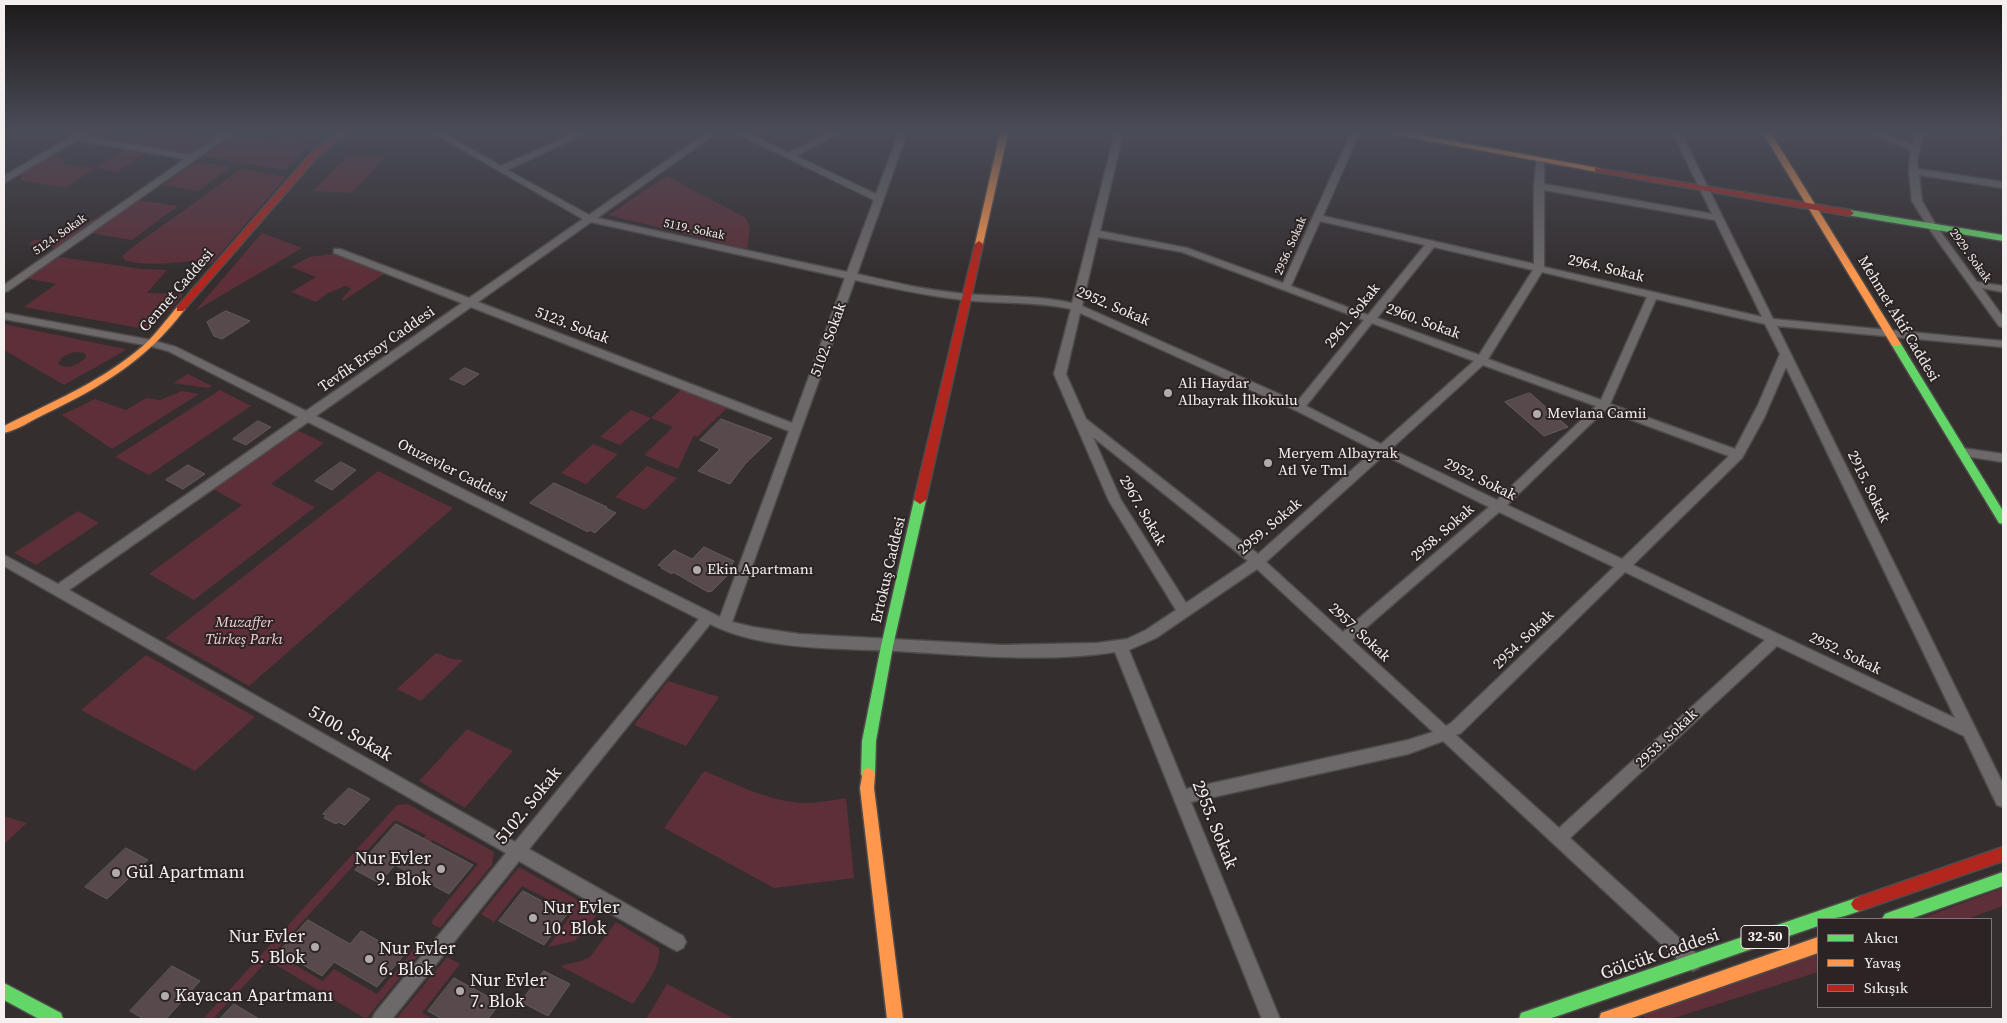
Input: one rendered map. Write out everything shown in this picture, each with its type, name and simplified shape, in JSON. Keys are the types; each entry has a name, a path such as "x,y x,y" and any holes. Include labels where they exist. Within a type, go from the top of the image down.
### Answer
{"street":[{"name":"5124. Sokak","path":"4,289 160,181"},
{"name":"Cennet Caddesi","path":"4,430 97,382 134,358 151,343 292,181"},
{"name":"5119. Sokak","path":"520,181 589,219 852,277 919,290 965,296"},
{"name":"Tevfik Ersoy Caddesi","path":"58,591 644,181"},
{"path":"841,181 880,199"},
{"name":"5102. Sokak","path":"724,625 886,181"},
{"name":"Ertokuş Caddesi","path":"895,1019 867,788 869,741 887,646 993,181"},
{"name":"2957. Sokak","path":"1107,181 1060,374 1081,422 1257,561 1693,962"},
{"name":"2956. Sokak","path":"1286,287 1333,181"},
{"path":"1538,269 1539,181"},
{"path":"1659,181 1933,228 2003,238"},
{"name":"2915. Sokak","path":"1700,181 2003,800"},
{"name":"Mehmet Akif Caddesi","path":"1796,181 2003,520"},
{"name":"2929. Sokak","path":"1914,181 1917,201 1933,228 2003,324"},
{"path":"1980,181 2003,184"},
{"path":"1539,186 1718,218"},
{"name":"2964. Sokak","path":"1317,217 1769,322 1891,335 2003,344"},
{"name":"2960. Sokak","path":"1094,233 1184,250 1738,455"},
{"name":"2961. Sokak","path":"1299,407 1431,244"},
{"name":"5123. Sokak","path":"337,251 796,429"},
{"name":"2959. Sokak","path":"887,646 1002,651 1097,649 1120,646 1140,640 1151,634 1257,561 1482,360 1538,269"},
{"path":"1974,284 2003,290"},
{"name":"2958. Sokak","path":"1343,640 1498,506 1604,405 1653,295"},
{"name":"2952. Sokak","path":"965,296 1050,301 1076,307 1299,407 1382,450 1970,732"},
{"name":"Otuzevler Caddesi","path":"4,316 151,343 183,354 724,625 753,633 778,637 887,646"},
{"name":"2954. Sokak","path":"1181,797 1408,747 1446,734 1466,719 1738,455 1758,420 1785,354"},
{"name":"2967. Sokak","path":"1081,422 1115,501 1184,612"},
{"path":"1962,452 2003,458"},
{"name":"5100. Sokak","path":"4,560 677,942"},
{"name":"5102. Sokak","path":"382,1019 708,617"},
{"name":"2953. Sokak","path":"1559,838 1775,639"},
{"name":"2955. Sokak","path":"1120,646 1272,1019"},
{"name":"Gölcük Caddesi","path":"1819,918 2003,854"},
{"path":"1893,918 2003,879"},
{"name":"Gölcük Caddesi","path":"1527,1019 1817,919"},
{"name":"32-50","path":"1607,1019 1817,945"},
{"path":"4,991 55,1019"}],"green space":[{"path":"24,181 76,181 65,188"},
{"path":"168,181 212,181 199,191 161,185"},
{"path":"225,181 283,181 212,263 205,264 206,260 144,264 124,260 123,256"},
{"path":"323,181 363,181 352,193 313,191"},
{"path":"660,181 676,181 746,218 750,228 747,249 608,215"},
{"path":"139,200 178,206 132,240 91,233"},
{"path":"115,208 57,248 28,244 34,240 62,239"},
{"path":"262,233 302,248 195,311"},
{"path":"332,254 384,274 343,301 342,298 351,289 346,286 328,293 316,302 291,292 316,277 291,267 309,257"},
{"path":"60,257 142,269 167,270 147,293 184,294 150,330 24,307 56,284 25,278"},
{"path":"4,324 126,350 64,385 4,350","holes":["74,352 85,353 86,357 77,364 69,367 58,364 62,357"]},
{"path":"188,374 212,386 208,388 173,383"},
{"path":"220,390 251,406 149,475 115,457"},
{"path":"681,390 727,408 697,437 694,435 678,469 644,455 673,427 651,418"},
{"path":"182,391 199,394 112,449 62,415 95,399 126,410 146,398 160,400"},
{"path":"631,410 651,418 620,445 600,437"},
{"path":"297,430 324,443 271,484 315,507 194,600 149,574 242,505 213,489"},
{"path":"593,444 618,454 586,484 561,473"},
{"path":"647,466 677,478 645,510 615,497"},
{"name":"Muzaffer Türkeş Parkı","path":"378,471 453,508 249,686 165,638"},
{"path":"78,511 99,523 36,565 14,553"},
{"path":"436,653 452,659 463,660 421,701 397,689"},
{"path":"146,655 255,717 195,771 81,710"},
{"path":"668,681 719,697 686,746 634,725"},
{"path":"467,729 513,751 465,808 419,781"},
{"path":"704,771 765,796 791,802 809,803 846,798 854,878 774,888 664,828"},
{"path":"408,804 494,852 492,865 440,928 432,924 433,919 478,864 432,840 418,855 411,852 426,835 395,820 274,953 323,981 334,969 377,994 419,943 426,946 366,1019 268,960 213,1019 203,1019 397,805"},
{"path":"4,816 27,823 4,844"},
{"path":"519,867 599,912 575,941 548,947 573,912 522,886 494,922 481,914"},
{"path":"2003,888 2003,906 1970,918 1923,918"},
{"path":"616,922 659,948 658,963 655,970 633,1004 560,966 590,957"},
{"path":"1817,954 1817,972 1671,1019 1646,1019 1642,1013"},
{"path":"447,957 460,964 422,1013 433,1019 396,1019"},
{"path":"667,984 735,1019 646,1019"}],"building":[{"path":"226,311 250,321 222,339 214,336 207,322"},
{"path":"465,368 479,374 464,385 450,379"},
{"name":"Mevlana Camii","path":"1530,393 1568,427 1544,436 1505,402"},
{"path":"721,419 772,438 745,464 730,484 698,471 720,449 700,440"},
{"path":"258,421 271,427 246,445 233,439"},
{"path":"341,462 356,470 332,490 315,481"},
{"path":"188,465 205,474 183,489 166,480"},
{"path":"554,483 616,513 595,533 590,530 588,532 530,503"},
{"name":"Ekin Apartmanı","path":"704,547 734,561 725,575 727,576 712,591 708,592 658,565 674,550 692,559"},
{"path":"349,788 370,799 345,825 338,822 336,824 324,818 326,815 323,814"},
{"path":"396,824 473,865 449,894 395,865 379,883 355,870"},
{"name":"Gül Apartmanı","path":"126,848 148,860 107,899 85,887"},
{"name":"Nur Evler 10. Blok","path":"523,891 567,914 544,945 499,921"},
{"path":"308,920 350,944 361,931 404,955 377,987 334,962 322,976 280,951"},
{"name":"Kayacan Apartmanı","path":"172,966 200,981 166,1019 144,1019 130,1011"},
{"path":"544,971 570,984 548,1016 521,1002"},
{"name":"Nur Evler 7. Blok","path":"454,978 500,1003 488,1019 442,1019 428,1011"},
{"path":"234,1004 259,1019 220,1019"}],"traffic: fast":[{"path":"1850,213 2003,238"},
{"path":"1896,344 2003,520"},
{"path":"868,774 869,741 887,646 920,500"},
{"path":"1893,918 2003,879"},
{"path":"1819,918 1859,904"},
{"path":"1527,1019 1817,919"},
{"path":"4,991 55,1019"}],"traffic: slow":[{"path":"979,244 993,181"},
{"path":"1796,181 1896,344"},
{"path":"4,430 115,372 147,347 180,309"},
{"path":"868,774 867,788 895,1019"},
{"path":"1607,1019 1817,945"}],"traffic: jam":[{"path":"180,309 292,181"},
{"path":"1661,181 1850,213"},
{"path":"920,500 979,244"},
{"path":"1859,904 2003,854"}],"place":[{"name":"Ali Haydar Albayrak İlkokulu","path":"1168,393"},
{"name":"Mevlana Camii","path":"1537,414"},
{"name":"Meryem Albayrak Atl Ve Tml","path":"1268,463"},
{"name":"Ekin Apartmanı","path":"697,570"},
{"name":"Nur Evler 9. Blok","path":"441,869"},
{"name":"Gül Apartmanı","path":"116,873"},
{"name":"Nur Evler 10. Blok","path":"533,918"},
{"name":"Nur Evler 5. Blok","path":"315,947"},
{"name":"Nur Evler 6. Blok","path":"369,959"},
{"name":"Nur Evler 7. Blok","path":"460,991"},
{"name":"Kayacan Apartmanı","path":"165,996"}]}
